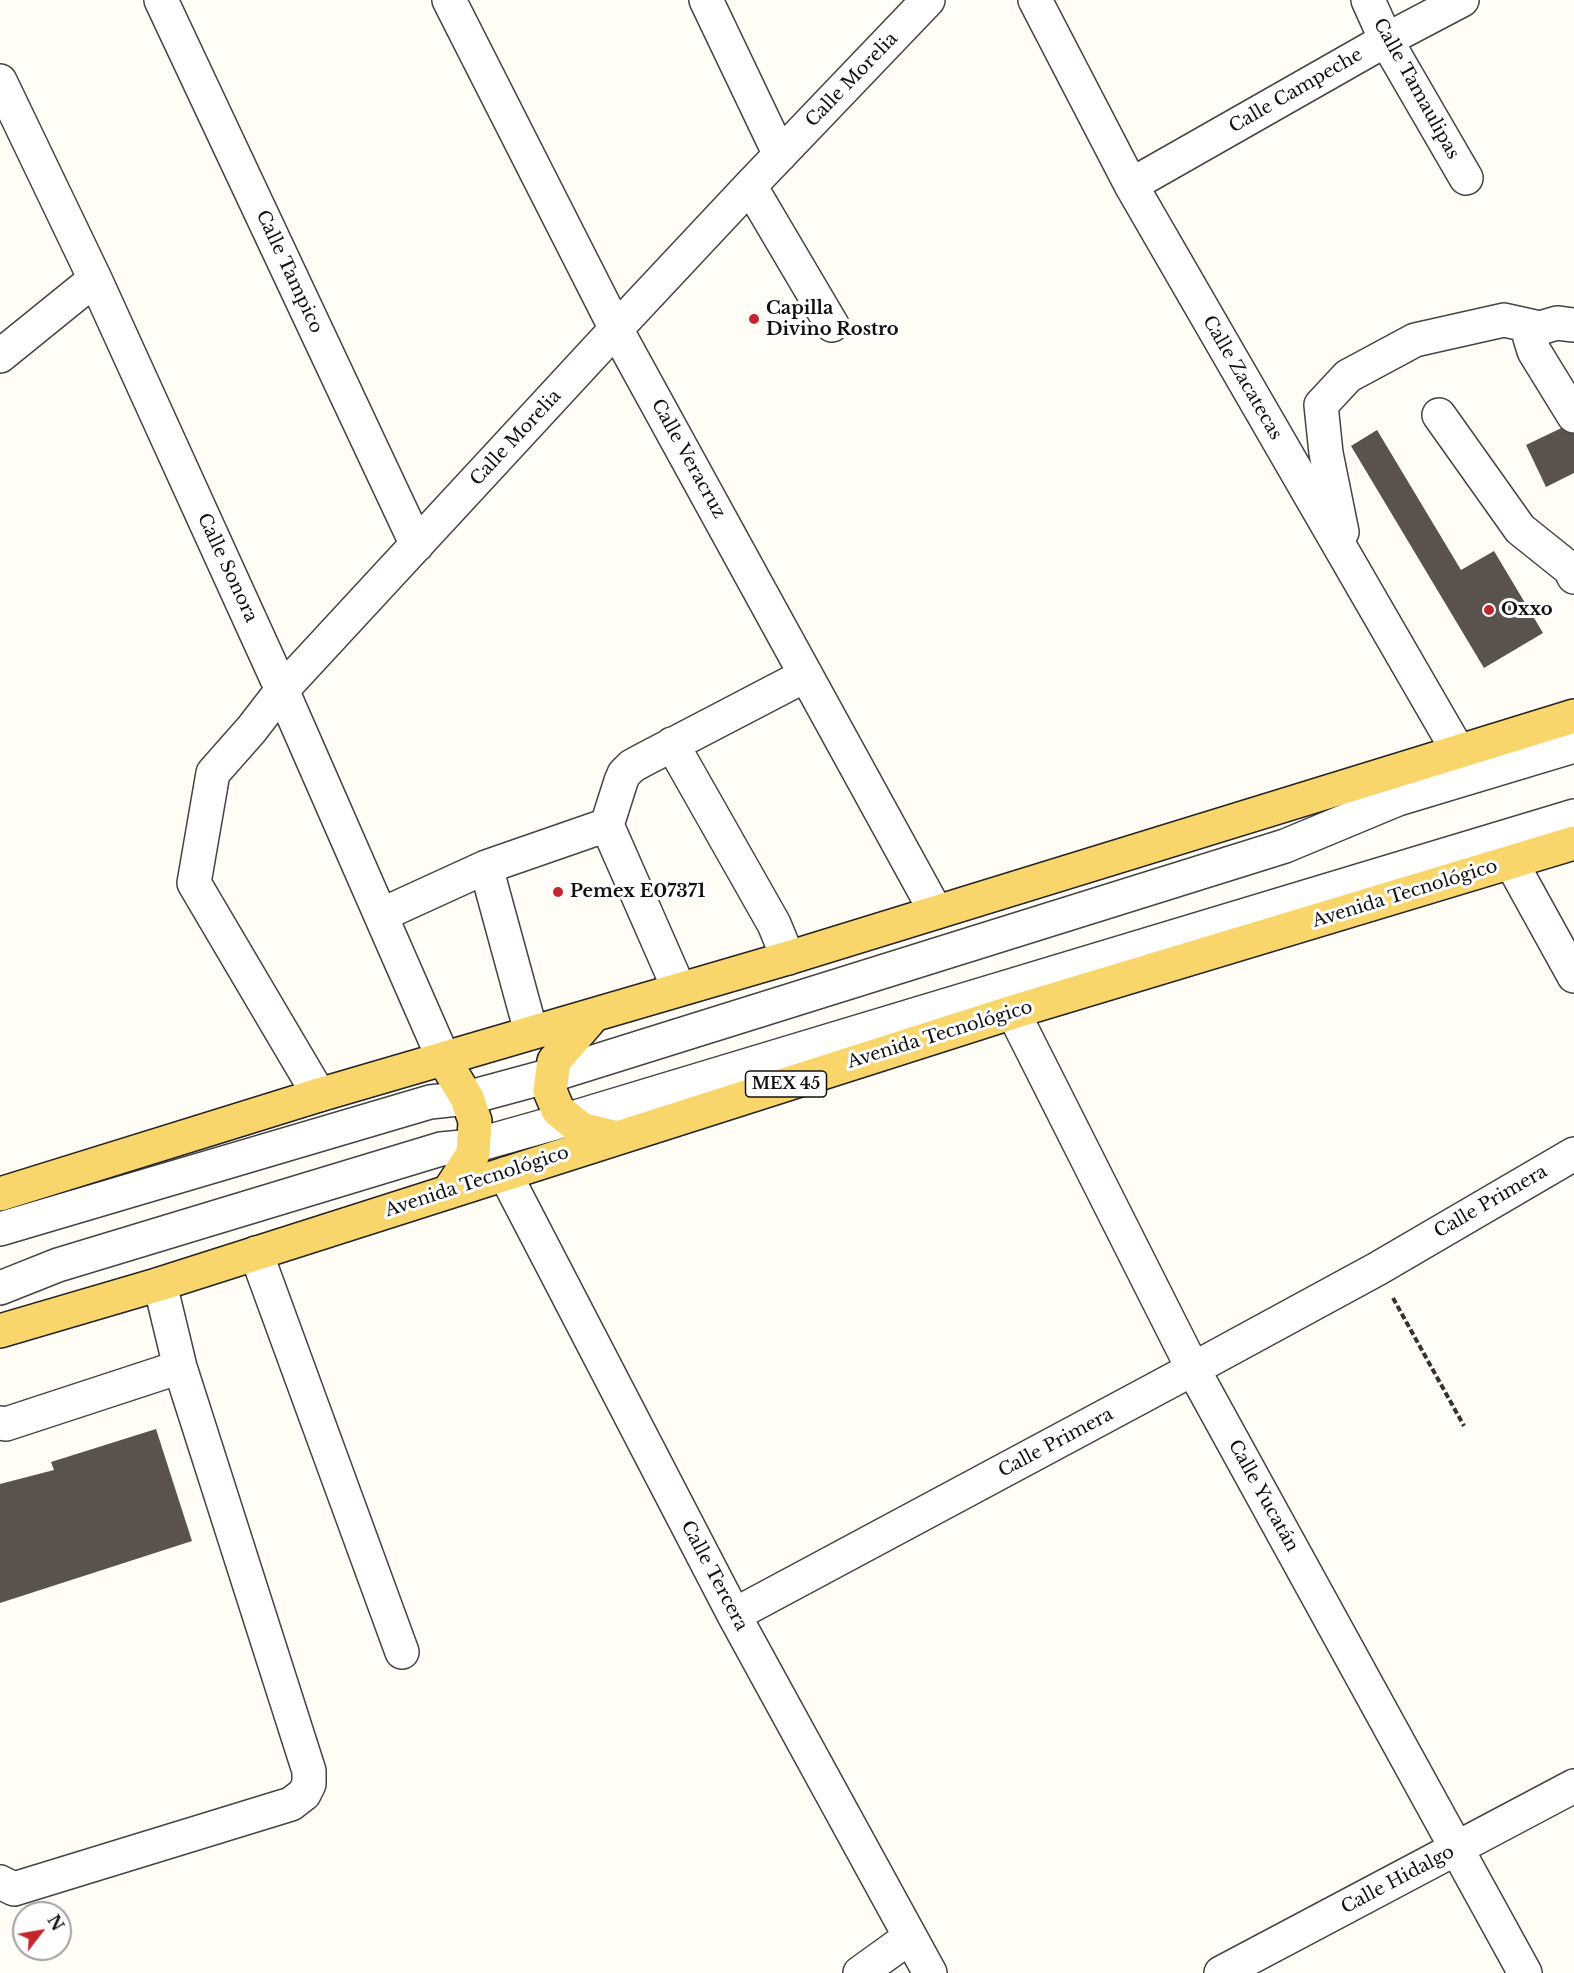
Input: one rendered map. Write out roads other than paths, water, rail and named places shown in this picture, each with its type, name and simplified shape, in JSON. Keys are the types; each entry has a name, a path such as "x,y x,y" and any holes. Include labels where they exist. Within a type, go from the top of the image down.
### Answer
{"main road":[{"path":"0,1194 319,1095 788,958 1574,716"},
{"name":"Avenida Tecnológico","path":"0,1331 160,1284 1013,1012 1574,843"},
{"path":"593,1016 554,1061 550,1090 558,1110 580,1129 617,1138"},
{"path":"444,1060 467,1098 475,1121 473,1154 449,1191"}],"street":[{"name":"Calle Tampico","path":"161,0 417,545"},
{"name":"Calle Veracruz","path":"449,0 616,329 936,912"},
{"path":"706,0 780,155"},
{"name":"Calle Morelia","path":"319,1095 194,883 213,773 282,690 616,329 928,0"},
{"name":"Calle Zacatecas","path":"1035,0 1131,185 1458,751"},
{"name":"Calle Tamaulipas","path":"1368,0 1386,39 1466,178"},
{"name":"Calle Campeche","path":"1131,185 1386,39 1462,0"},
{"name":"Calle Sonora","path":"0,81 94,279 282,690 444,1060"},
{"path":"750,186 832,325"},
{"path":"0,356 94,279"},
{"path":"1349,562 1326,453 1321,405 1348,376 1416,339 1504,320 1540,328"},
{"path":"1574,325 1557,323 1540,328 1530,338 1534,351 1574,416"},
{"path":"1439,415 1520,530 1573,571"},
{"path":"679,989 607,825 624,774 632,766 672,744 806,675"},
{"path":"672,744 774,924 788,958"},
{"path":"0,1229 430,1102 467,1098 552,1075 1285,846 1398,799 1574,746"},
{"path":"0,1288 58,1265 441,1149 473,1146 569,1119 1574,816"},
{"path":"381,915 486,867 607,825"},
{"path":"1512,862 1574,976"},
{"path":"486,867 531,1032"},
{"name":"Calle Yucatán","path":"1013,1012 1193,1369 1525,1973"},
{"name":"Calle Primera","path":"734,1615 1377,1269 1574,1154"},
{"name":"Calle Tercera","path":"505,1174 734,1615 930,1973"},
{"path":"256,1253 402,1652"},
{"path":"0,1882 14,1889 291,1804 304,1794 309,1784 309,1771 180,1367 160,1284"},
{"path":"0,1423 6,1424 180,1367"},
{"name":"Calle Hidalgo","path":"1221,1973 1574,1786"},
{"path":"860,1973 910,1937"}],"place":[{"name":"Capilla Divino Rostro","path":"754,319"},
{"name":"Oxxo","path":"1489,610"},
{"name":"Pemex E07371","path":"558,892"}]}
